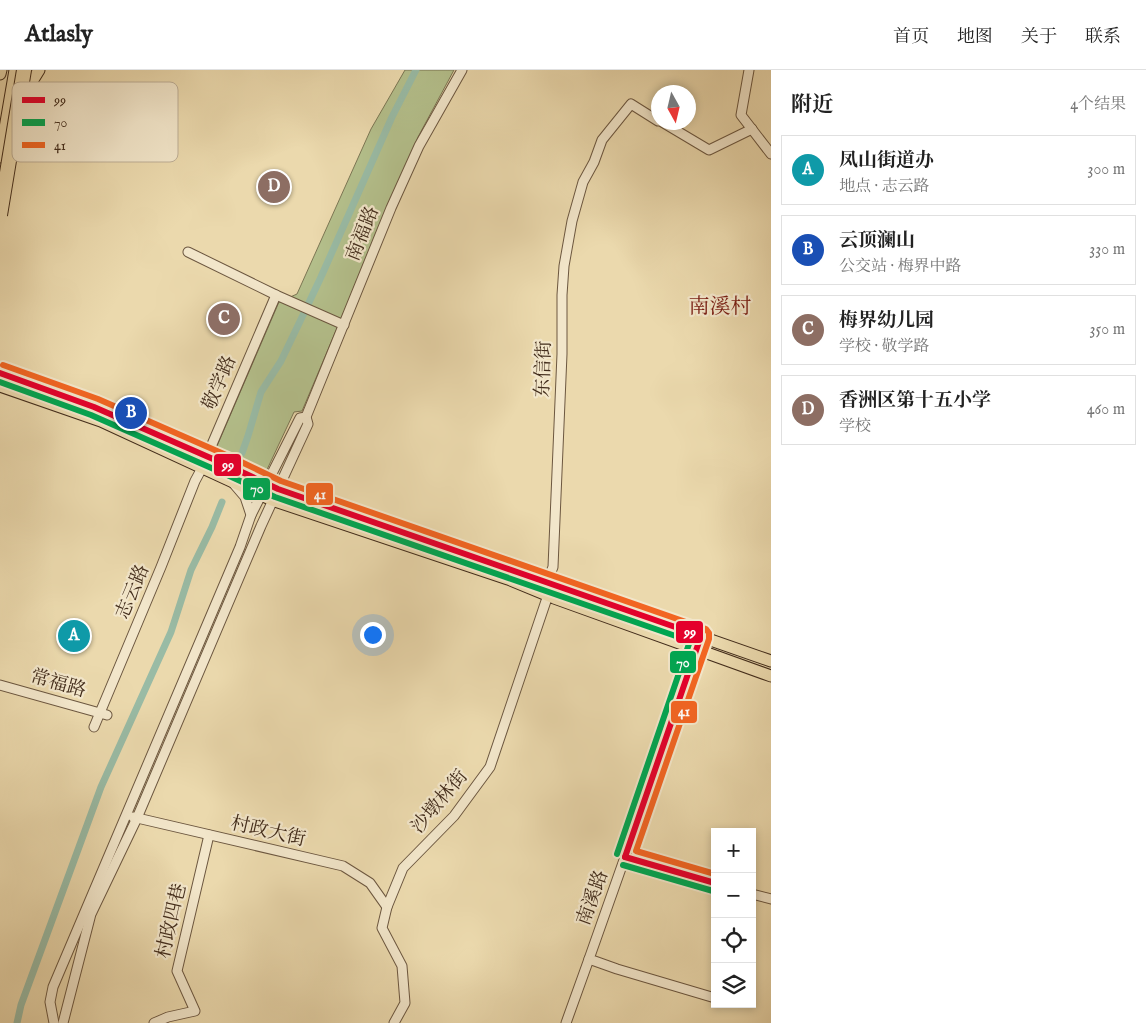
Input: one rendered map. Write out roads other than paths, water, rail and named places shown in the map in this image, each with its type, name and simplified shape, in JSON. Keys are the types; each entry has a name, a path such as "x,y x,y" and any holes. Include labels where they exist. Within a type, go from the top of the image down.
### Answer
{"highway":[{"path":"0,214 12,142"}],"main road":[{"path":"31,82 39,70"},
{"path":"0,157 12,87"},
{"path":"6,122 12,113"},
{"path":"0,373 94,407 278,489 771,661"},
{"path":"0,386 101,421 272,500 508,579 696,650 771,676"}],"street":[{"name":"南福路","path":"306,417 390,208 419,146 462,70"},
{"path":"749,70 741,115 771,154"},
{"name":"东信街","path":"547,582 553,567 562,354 562,296 564,266 572,221 583,182 594,162 602,140 631,104 651,117"},
{"path":"675,130 708,150 752,129"},
{"path":"188,252 276,295 344,325"},
{"name":"敬学路","path":"207,456 276,295"},
{"path":"54,1023 50,1002 53,987 252,515 300,418 306,417 308,424 272,500 137,818 91,914 63,1023"},
{"path":"181,459 186,447"},
{"name":"志云路","path":"94,727 103,714 202,468"},
{"path":"232,482 245,497 252,515"},
{"name":"沙墩林街","path":"394,1023 405,1003 402,966 382,928 387,907 403,868 454,816 490,767 548,595"},
{"name":"南溪路","path":"566,1023 701,636"},
{"name":"常福路","path":"0,685 103,714"},
{"name":"村政大街","path":"126,816 343,866 370,883 387,907"},
{"name":"村政四巷","path":"154,1023 168,1017 195,1011 177,971 208,835"},
{"path":"625,857 711,882"},
{"path":"756,895 771,899"},
{"path":"589,959 711,997"}],"waterway":[{"path":"242,453 261,392 281,361 321,277 392,117 416,70"},
{"path":"17,1023 21,1005 101,787 171,632 191,570 222,502"}],"place":[{"name":"香洲区第十五小学","path":"274,187"},
{"name":"梅界幼儿园","path":"224,319"},
{"name":"云顶澜山","path":"131,413"},
{"name":"凤山街道办","path":"74,636"}],"district":[{"name":"南溪村","path":"720,307"}]}
